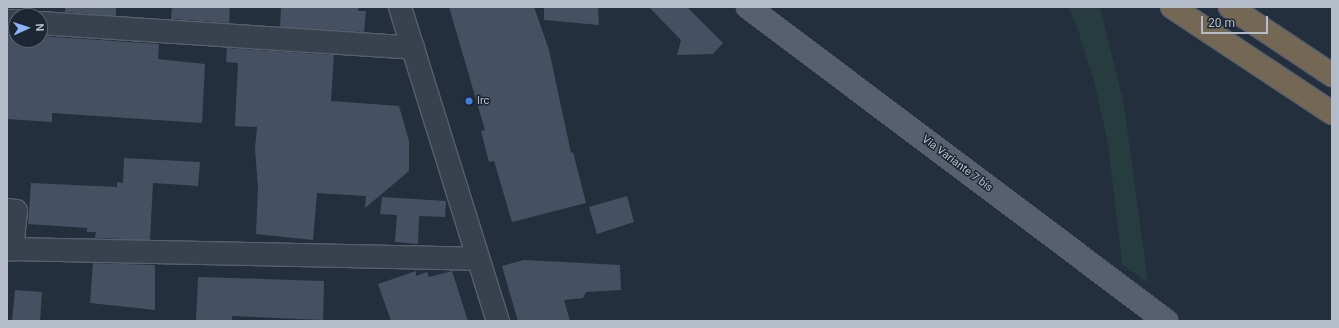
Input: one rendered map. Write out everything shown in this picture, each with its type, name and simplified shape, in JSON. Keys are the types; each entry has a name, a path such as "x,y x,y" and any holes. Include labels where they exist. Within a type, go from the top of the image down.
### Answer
{"highway":[{"path":"1172,7 1332,113"},
{"path":"1230,7 1332,75"}],"main road":[{"name":"Via Variante 7 bis","path":"748,7 1157,315"}],"street":[{"path":"400,7 498,321"},
{"path":"48,24 413,48"},
{"path":"7,210 16,211 10,250 478,259"}],"green space":[{"path":"1068,7 1100,7 1124,105 1148,283 1122,264 1108,143 1094,81 1077,27"}],"building":[{"path":"65,7 116,7 116,16 65,12"},
{"path":"172,7 230,7 229,23 171,19"},
{"path":"281,7 359,7 358,11 366,11 364,32 280,27"},
{"path":"449,7 534,7 549,50 571,153 573,152 586,203 512,222 494,161 489,162 481,131 485,130"},
{"path":"544,7 598,7 599,25 544,20"},
{"path":"649,7 687,7 723,43 713,54 677,55 681,40"},
{"path":"8,34 8,48 48,48 48,37 159,44 158,59 205,64 202,123 52,113 52,122 7,119"},
{"path":"227,48 334,55 331,101 399,106 409,141 409,171 365,208 366,196 317,193 313,240 256,234 258,188 255,149 257,127 235,126 238,63 226,62"},
{"path":"124,158 200,162 198,186 153,183 150,240 95,238 96,232 87,232 87,228 28,224 31,183 117,187 117,182 123,183"},
{"path":"627,196 634,222 597,234 589,207"},
{"path":"382,197 446,201 445,217 419,216 418,244 395,242 397,215 380,214"},
{"path":"524,260 620,265 621,290 586,292 583,298 564,300 570,321 518,321 502,266"},
{"path":"93,263 155,265 155,310 90,303"},
{"path":"416,271 416,276 427,272 429,277 452,271 468,321 391,321 378,284"},
{"path":"198,277 324,281 323,320 232,316 232,321 196,321"},
{"path":"15,290 42,292 40,321 12,321"}],"place":[{"name":"Irc","path":"469,101"}]}
